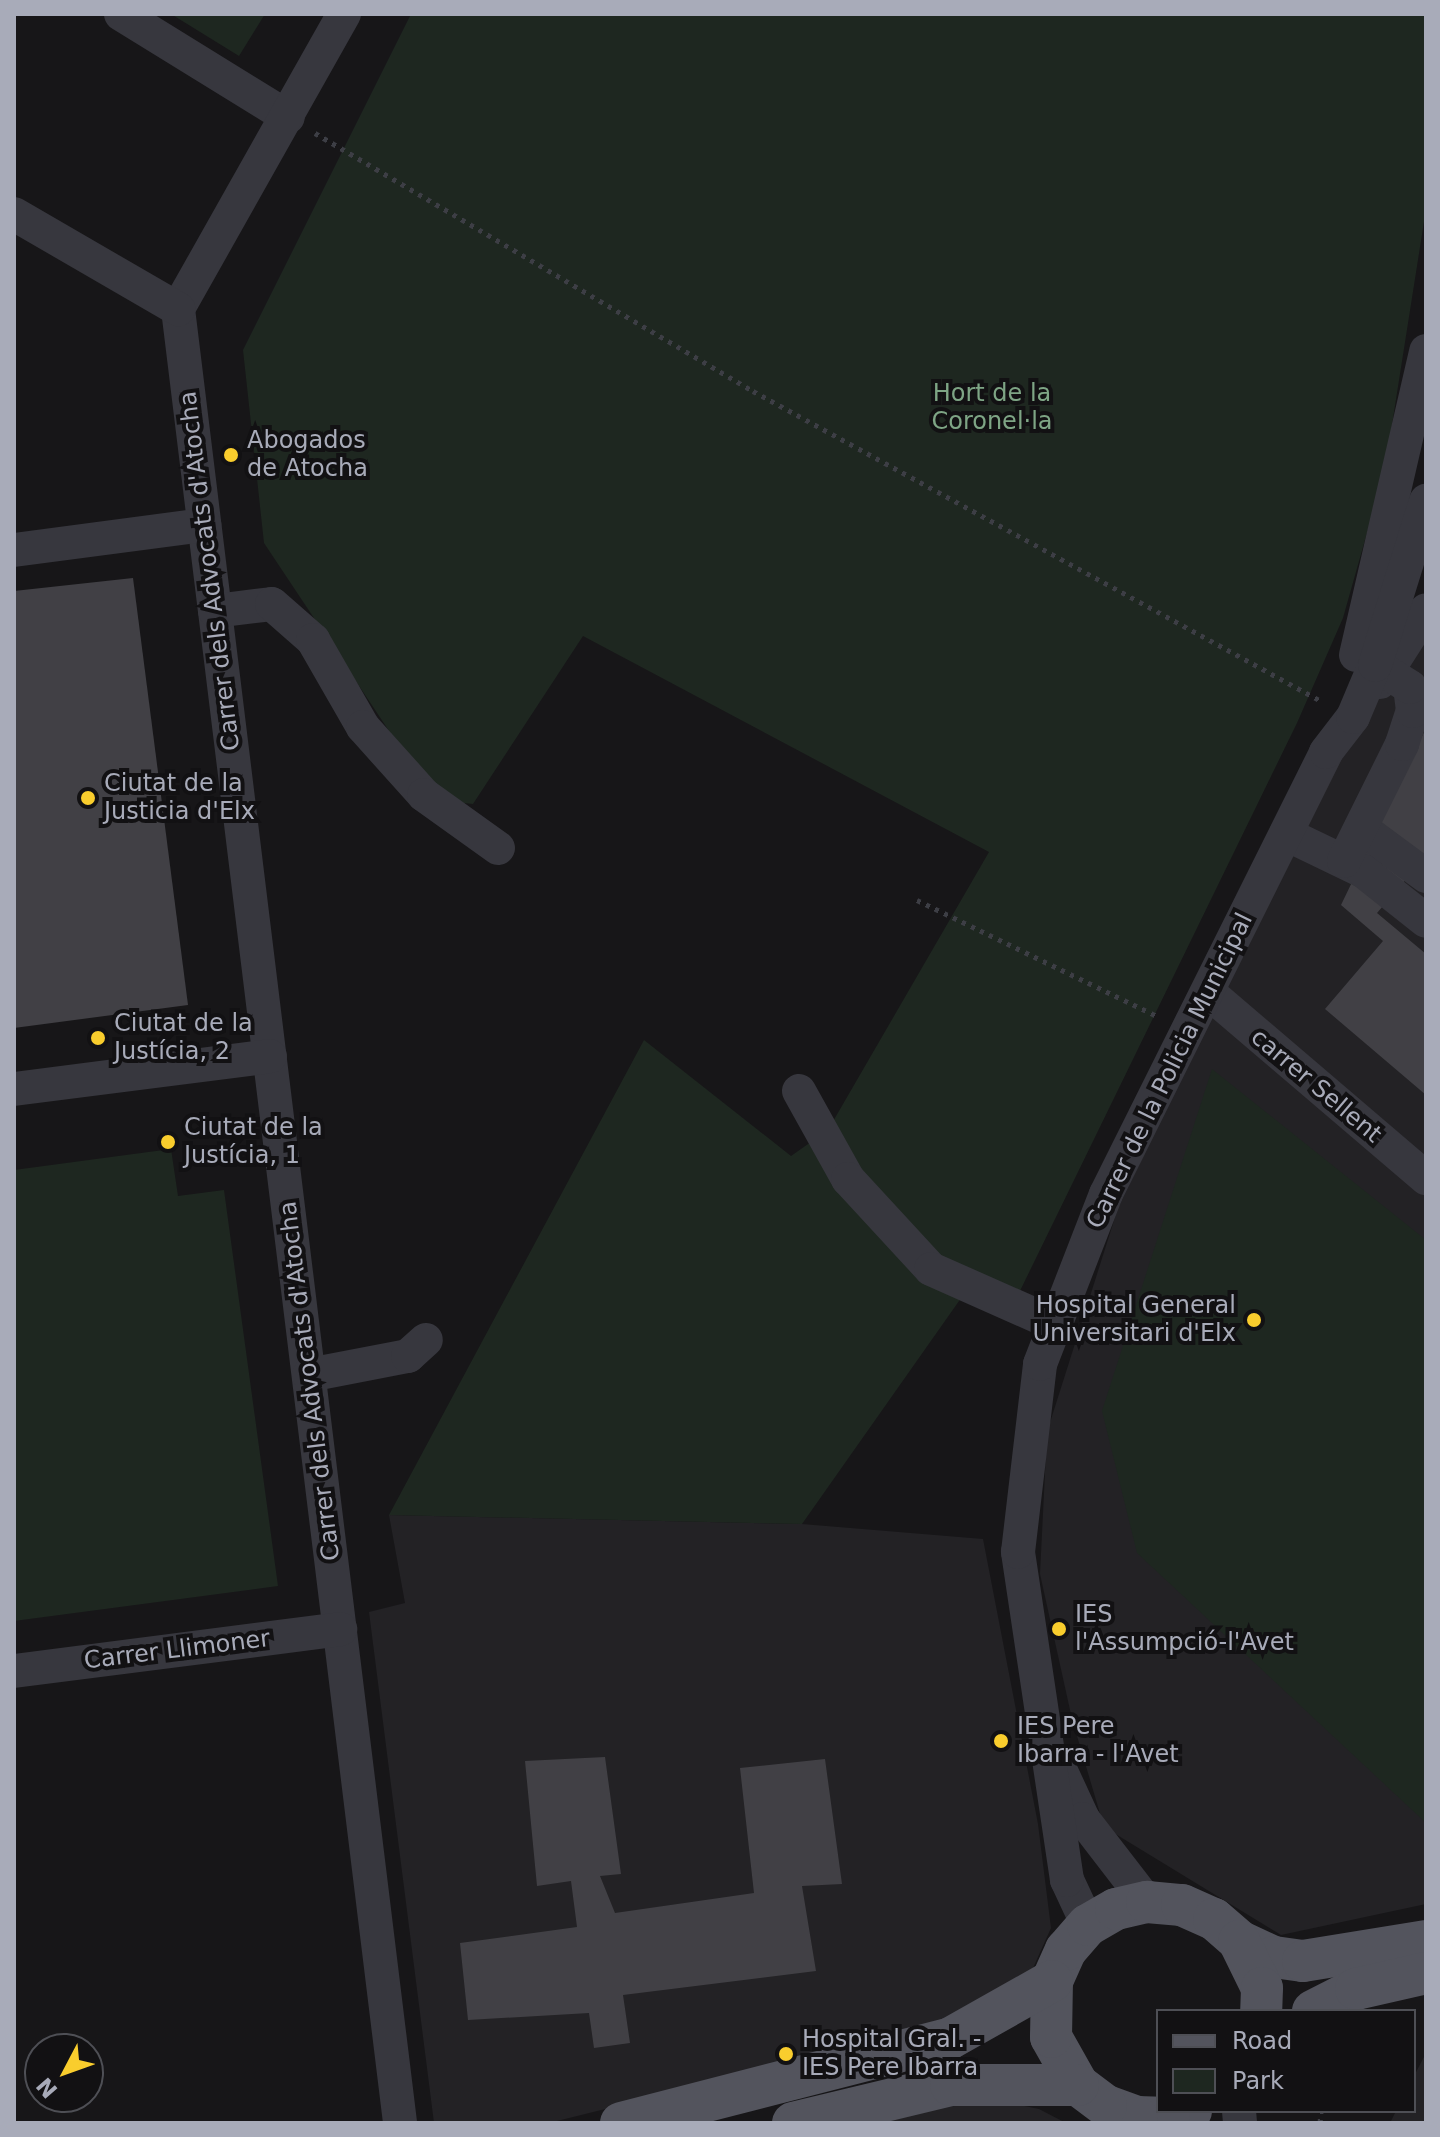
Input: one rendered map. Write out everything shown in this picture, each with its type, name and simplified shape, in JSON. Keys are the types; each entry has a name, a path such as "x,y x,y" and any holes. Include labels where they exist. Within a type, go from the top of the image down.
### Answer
{"main road":[{"path":"1177,2117 1137,2117 1106,2106 1078,2085 1051,2037 1052,1981 1066,1950 1088,1925 1116,1909 1147,1902 1182,1905 1214,1919 1239,1941 1274,1957 1303,1961 1426,1941"},
{"path":"1239,1941 1262,1988 1261,2009"},
{"path":"1317,2009 1356,1989 1426,1973"},
{"path":"621,2123 949,2039 1052,1981"},
{"path":"793,2123 951,2085 1078,2085"}],"street":[{"path":"121,14 288,117"},
{"path":"14,214 178,309 344,14"},
{"name":"Carrer dels Advocats d'Atocha","path":"178,309 400,2123"},
{"name":"Carrer de la Policia Municipal","path":"1088,1925 1067,1880 1018,1552 1040,1364 1106,1194 1344,713 1354,665 1421,417 1425,358"},
{"name":"Carrer de la Policia Municipal","path":"1344,713 1381,669 1426,501"},
{"path":"14,550 204,525"},
{"path":"215,611 272,604 313,640 363,727 424,795 498,848"},
{"path":"1344,861 1413,711 1410,687 1381,669 1426,610"},
{"path":"1361,828 1424,875 1400,898"},
{"path":"1286,834 1344,861 1400,898 1426,921"},
{"name":"carrer Sellent","path":"1208,992 1426,1178"},
{"path":"14,1089 270,1056"},
{"path":"799,1091 848,1179 931,1269 1055,1324"},
{"path":"309,1375 408,1356 426,1340"},
{"name":"Carrer Llimoner","path":"14,1671 340,1629"},
{"name":"Carrer de la Policia Municipal","path":"1043,1731 1083,1819 1147,1902"}],"path":[{"path":"288,117 753,391 1344,713"},
{"path":"917,900 1187,1031"}],"shaded area":[{"name":"Hospital General Universitari d'Elx","path":"1426,597 1426,1904 1281,1935 1104,1827 1072,1719 1040,1574 1047,1432 1118,1208 1394,638"},
{"path":"389,1515 802,1524 983,1539 1038,1824 1051,1928 1025,1986 939,2026 549,2123 434,2123 369,1612 405,1603"},
{"path":"1426,2053 1426,2123 1390,2123 1395,2113 1416,2113 1416,2072"},
{"path":"961,2093 1039,2109 1066,2123 857,2123"}],"green space":[{"path":"171,14 265,14 239,56"},
{"name":"Hort de la Coronel·la","path":"411,14 1426,14 1426,209 1385,469 1343,618 1297,723 1018,1295 971,1284 802,1524 389,1515 644,1040 791,1156 828,1130 989,852 583,636 473,804 435,800 264,543 243,350"},
{"path":"1212,1069 1426,1240 1426,1823 1137,1553 1102,1411"},
{"path":"171,1149 178,1196 224,1190 278,1586 14,1621 14,1170"}],"building":[{"name":"Ciutat de la Justicia d'Elx","path":"133,578 188,1005 14,1028 14,591"},
{"path":"1426,728 1426,856 1377,913 1426,954 1426,1095 1325,1009 1383,941 1341,905"},
{"path":"605,1757 621,1874 600,1876 615,1913 754,1893 740,1768 825,1759 842,1884 802,1886 816,1971 623,1995 630,2043 594,2048 589,2013 468,2020 460,1943 577,1927 571,1881 537,1886 525,1761"}],"place":[{"name":"Abogados de Atocha","path":"231,455"},
{"name":"Ciutat de la Justicia d'Elx","path":"88,798"},
{"name":"Ciutat de la Justícia, 2","path":"98,1038"},
{"name":"Ciutat de la Justícia, 1","path":"168,1142"},
{"name":"Hospital General Universitari d'Elx","path":"1254,1320"},
{"name":"IES l'Assumpció-l'Avet","path":"1059,1629"},
{"name":"IES Pere Ibarra - l'Avet","path":"1001,1741"},
{"name":"Hospital Gral. - IES Pere Ibarra","path":"786,2054"}]}
